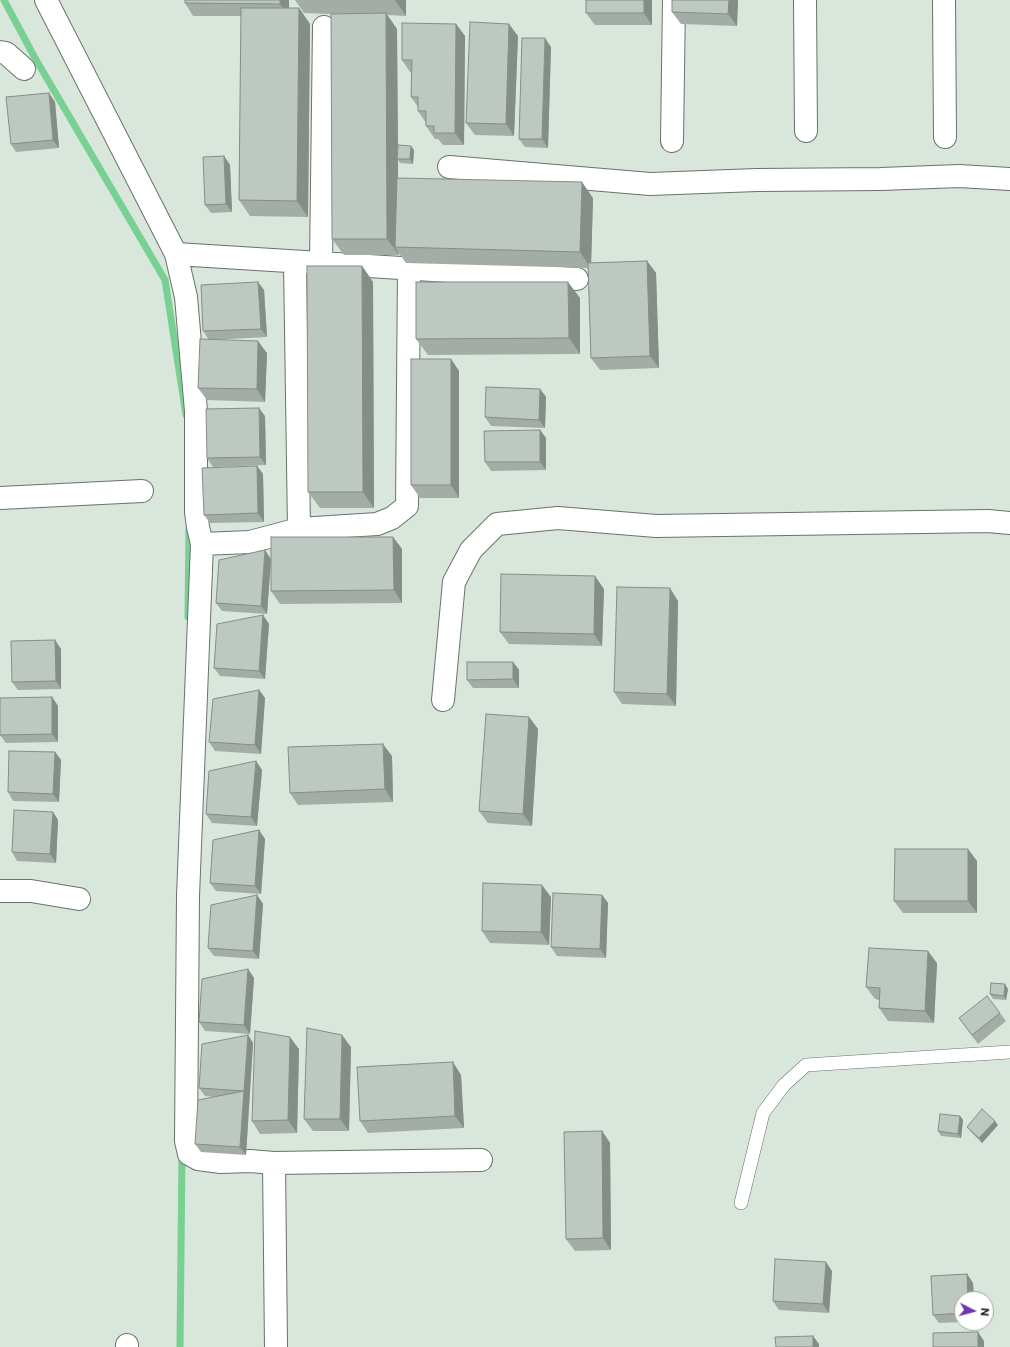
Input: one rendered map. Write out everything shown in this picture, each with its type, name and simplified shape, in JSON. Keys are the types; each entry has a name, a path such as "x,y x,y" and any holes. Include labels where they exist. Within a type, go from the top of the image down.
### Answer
{"street":[{"path":"46,0 176,254 186,297 196,411 196,512 202,544 188,896 186,1140 189,1154 198,1159 221,1162 250,1161 274,1163 481,1160"},
{"path":"672,141 674,0"},
{"path":"805,0 806,131"},
{"path":"944,0 945,137"},
{"path":"321,263 324,27"},
{"path":"0,52 6,53 24,69"},
{"path":"449,167 650,184 757,180 881,179 959,176 1010,179"},
{"path":"176,254 577,279"},
{"path":"295,262 299,529"},
{"path":"202,544 250,542 299,529 377,524 392,518 407,506 409,268"},
{"path":"0,498 142,491"},
{"path":"443,700 454,582 471,550 497,524 558,518 656,526 988,521 1010,523"},
{"path":"0,891 31,890 79,899"},
{"path":"274,1163 276,1347"}],"lane":[{"path":"741,1203 763,1113 784,1085 806,1065 1010,1052"}],"building":[{"path":"185,0 280,0 280,4 185,3"},
{"path":"586,0 644,0 644,13 586,13"},
{"path":"672,0 729,0 728,14 672,12"},
{"path":"241,8 299,8 297,201 239,200"},
{"path":"386,13 387,239 332,239 331,14"},
{"path":"470,22 509,24 506,124 466,123"},
{"path":"402,23 456,24 455,133 434,133 434,126 426,126 426,111 418,111 418,97 411,97 412,60 402,60"},
{"path":"522,38 545,38 542,139 519,139"},
{"path":"49,93 53,140 11,144 6,97"},
{"path":"398,145 411,146 410,159 397,159"},
{"path":"224,156 226,204 205,205 203,157"},
{"path":"397,178 582,182 580,252 395,247"},
{"path":"647,261 650,356 591,358 588,263"},
{"path":"307,266 362,266 363,492 308,492"},
{"path":"258,282 261,329 203,331 201,285"},
{"path":"416,282 568,282 569,338 416,339"},
{"path":"200,339 258,341 257,389 198,388"},
{"path":"411,359 451,359 451,485 411,485"},
{"path":"486,387 540,389 539,420 485,417"},
{"path":"259,408 260,457 207,458 206,409"},
{"path":"540,430 540,462 485,462 484,431"},
{"path":"257,466 258,513 204,515 202,468"},
{"path":"271,537 393,537 394,590 271,591"},
{"path":"265,550 261,606 216,603 219,560"},
{"path":"501,574 595,576 594,634 500,632"},
{"path":"617,587 670,588 667,694 614,692"},
{"path":"263,615 259,671 214,668 217,624"},
{"path":"55,640 56,681 12,682 11,641"},
{"path":"467,662 513,662 513,679 467,680"},
{"path":"259,690 255,745 209,742 213,699"},
{"path":"52,697 52,734 0,735 0,698"},
{"path":"486,714 529,717 523,814 479,811"},
{"path":"383,744 385,789 290,793 288,747"},
{"path":"9,751 55,752 53,794 8,792"},
{"path":"256,761 251,817 206,814 209,771"},
{"path":"14,810 53,812 50,854 12,852"},
{"path":"259,830 255,886 210,883 213,840"},
{"path":"895,849 968,849 968,901 894,901"},
{"path":"483,883 542,885 541,932 482,931"},
{"path":"553,893 602,895 600,949 551,947"},
{"path":"257,895 253,951 208,948 211,905"},
{"path":"869,948 928,951 925,1011 879,1008 880,988 866,987"},
{"path":"248,969 244,1025 199,1022 202,979"},
{"path":"991,983 1005,984 1004,996 990,994"},
{"path":"987,996 1000,1013 972,1035 959,1018"},
{"path":"307,1028 342,1035 340,1119 304,1119"},
{"path":"255,1031 290,1037 288,1120 252,1121"},
{"path":"248,1035 244,1091 199,1088 202,1044"},
{"path":"453,1062 455,1116 360,1121 357,1067"},
{"path":"244,1091 240,1147 195,1144 198,1100"},
{"path":"982,1109 995,1121 979,1138 967,1127"},
{"path":"940,1114 960,1116 958,1134 938,1131"},
{"path":"602,1131 603,1238 566,1239 564,1132"},
{"path":"775,1259 826,1262 823,1304 773,1301"},
{"path":"967,1274 968,1291 954,1291 954,1314 933,1315 931,1276"},
{"path":"978,1332 978,1347 933,1347 933,1333"},
{"path":"813,1336 813,1347 776,1347 775,1337"}],"waterway":[{"path":"4,0 35,58 165,280 186,415"},
{"path":"188,617 189,529"},
{"path":"180,1347 182,1153"}]}
